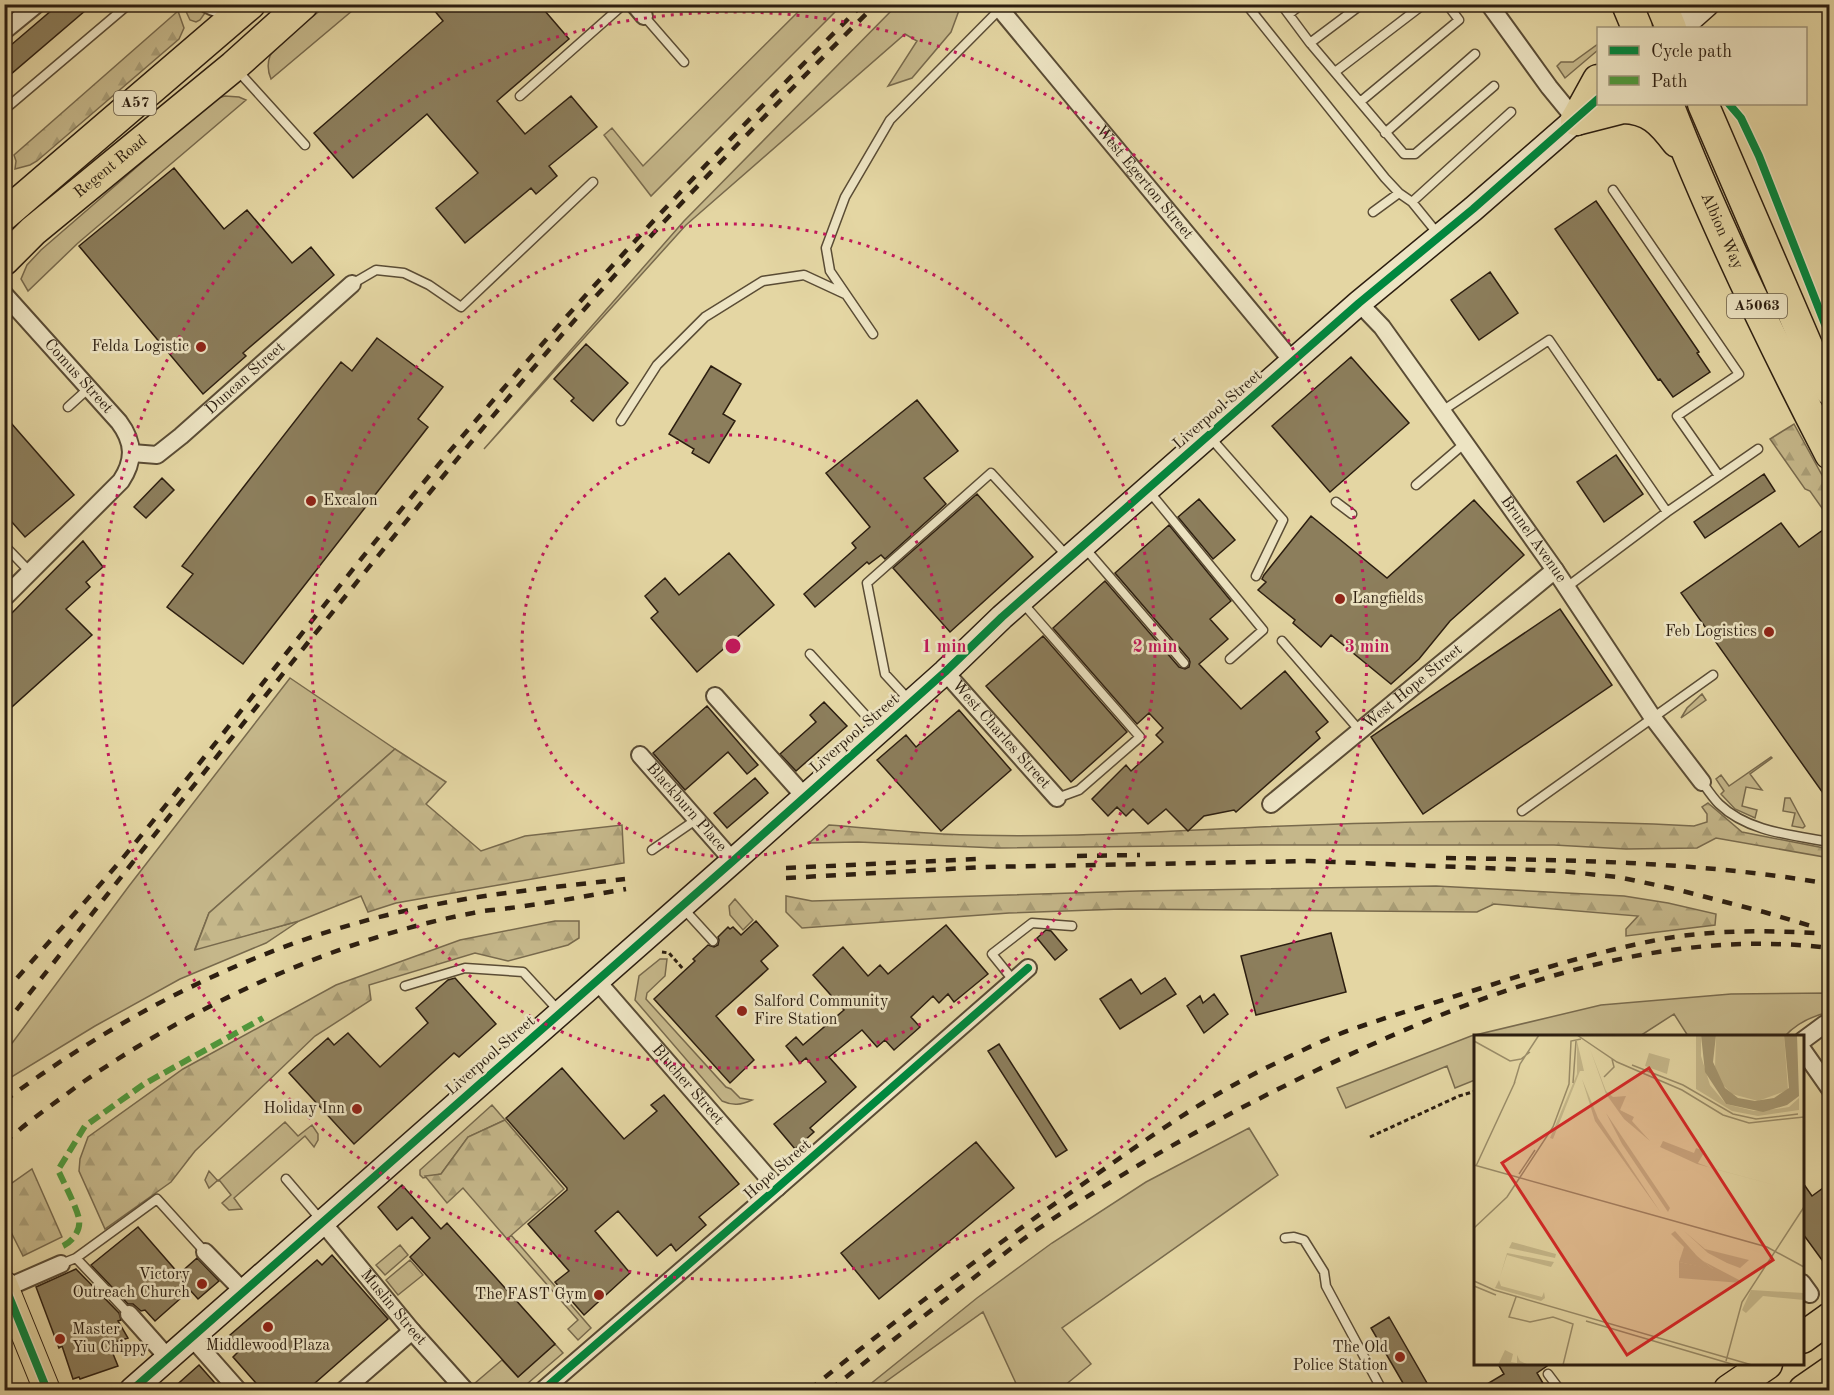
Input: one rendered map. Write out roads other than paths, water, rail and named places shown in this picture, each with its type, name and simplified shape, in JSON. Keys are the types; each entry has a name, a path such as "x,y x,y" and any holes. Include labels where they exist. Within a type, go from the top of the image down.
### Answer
{"highway":[{"name":"Regent Road","path":"4,215 249,4"},
{"name":"Regent Road","path":"4,260 33,231 234,66 303,4"},
{"path":"1661,4 1671,27"},
{"path":"1625,27 1627,5"},
{"path":"1627,5 1637,27"},
{"path":"1576,120 1597,83"},
{"name":"Albion Way","path":"1668,105 1688,156 1782,362 1830,454"},
{"name":"Albion Way","path":"1703,105 1809,350 1830,390"},
{"path":"1576,120 1623,108 1647,112 1661,122 1688,156"},
{"path":"1804,1337 1830,1318"},
{"path":"1729,1390 1766,1365"},
{"path":"1804,1390 1830,1372"}],"main road":[{"path":"5,1286 47,1390"}],"street":[{"path":"4,31 36,4"},
{"path":"207,4 223,10 235,10 249,4"},
{"path":"1489,4 1576,120"},
{"path":"1681,27 1707,4"},
{"name":"West Egerton Street","path":"998,7 1293,362"},
{"name":"Liverpool Street","path":"132,1390 193,1339 733,861 1076,552 1359,303 1441,237 1597,101"},
{"name":"Duncan Street","path":"130,461 158,455 352,284"},
{"name":"Comus Street","path":"4,294 126,432 130,461"},
{"name":"Brunel Avenue","path":"1359,303 1382,327 1465,442 1567,587 1653,718 1702,782"},
{"path":"4,598 121,481 130,461"},
{"name":"West Hope Street","path":"1271,804 1555,570"},
{"name":"West Charles Street","path":"945,672 1057,798"},
{"path":"715,696 804,796"},
{"name":"Blackburn Place","path":"640,755 733,861"},
{"name":"Hope Street","path":"543,1390 1028,968"},
{"name":"Blucher Street","path":"597,981 777,1188"},
{"path":"1804,1040 1825,1024 1830,1024"},
{"path":"1804,1050 1830,1089"},
{"name":"Muslin Street","path":"323,1223 412,1331 465,1390"},
{"path":"205,1252 244,1292"},
{"path":"5,1286 69,1261"},
{"path":"129,1314 169,1359"},
{"path":"344,1390 412,1331"},
{"path":"193,1339 238,1390"}],"lane":[{"path":"4,110 129,4"},
{"path":"520,96 624,4"},
{"path":"1246,4 1385,178 1399,193 1412,202 1441,237"},
{"path":"1281,4 1310,43 1404,154 1415,154 1494,86"},
{"path":"1289,14 1302,4"},
{"path":"1310,43 1362,4"},
{"path":"1335,72 1424,4"},
{"path":"1360,102 1459,20 1447,4"},
{"path":"873,334 830,271 826,248 845,197 890,120 998,7"},
{"path":"639,10 684,62"},
{"path":"1385,133 1475,54"},
{"path":"234,66 304,145"},
{"path":"1412,202 1512,112"},
{"path":"352,284 376,270 404,273 429,285 461,307 593,182"},
{"path":"1613,190 1739,374 1677,416 1719,476"},
{"path":"1373,212 1399,193"},
{"path":"621,421 657,365 705,317 763,281 804,275 846,294"},
{"path":"1442,411 1549,340 1667,512"},
{"path":"68,407 89,388"},
{"path":"1209,436 1283,520 1256,576"},
{"path":"1416,485 1465,442"},
{"path":"1567,587 1667,512 1758,449"},
{"path":"912,702 885,674 867,583 991,473 1076,552 1184,663"},
{"path":"1148,490 1263,630 1230,659"},
{"path":"1336,502 1352,514"},
{"path":"4,545 30,572"},
{"path":"1021,601 1140,737 1079,790 1057,798"},
{"path":"1282,641 1360,731"},
{"path":"810,654 879,731"},
{"path":"1522,811 1713,675"},
{"path":"1702,782 1718,804 1738,818 1768,830 1830,842"},
{"path":"652,850 697,819"},
{"path":"682,906 713,941"},
{"path":"1013,981 992,954 1032,924 1072,926"},
{"path":"405,986 465,968 523,972 561,1013"},
{"path":"286,1179 323,1223"},
{"path":"129,1314 69,1261 157,1199 205,1252"},
{"path":"1285,1238 1294,1237 1304,1240 1324,1272 1326,1286 1382,1390"},
{"path":"1548,1374 1560,1390"}],"railway":[{"path":"4,993 122,859 377,539 521,368 689,183 863,4"},
{"path":"4,1026 306,645 528,375 675,210 876,4"},
{"path":"1077,856 1140,855"},
{"path":"1446,858 1590,861 1686,867 1830,884"},
{"path":"786,868 978,859"},
{"path":"786,878 985,867 1309,861 1560,871 1618,877 1675,889 1818,928"},
{"path":"4,1101 101,1036 151,1007 203,981 311,937 366,920 448,902 625,879"},
{"path":"4,1143 76,1087 120,1058 216,1003 266,979 370,939 422,924 478,912 626,889"},
{"path":"809,1390 977,1260 1149,1138 1220,1093 1314,1045 1347,1031 1408,1011 1631,945 1718,932 1763,931 1830,934"},
{"path":"830,1390 1021,1241 1099,1189 1243,1107 1377,1042 1502,992 1566,972 1631,957 1696,947 1763,944 1830,948"}],"place":[{"name":"Felda Logistic","path":"201,347"},
{"name":"Excalon","path":"311,501"},
{"name":"Langfields","path":"1340,599"},
{"name":"Feb Logistics","path":"1769,632"},
{"name":"Salford Community Fire Station","path":"742,1011"},
{"name":"Holiday Inn","path":"357,1109"},
{"name":"Victory Outreach Church","path":"202,1284"},
{"name":"The FAST Gym","path":"599,1295"},
{"name":"Middlewood Plaza","path":"268,1327"},
{"name":"Master Yiu Chippy","path":"60,1339"},
{"name":"The Old Police Station","path":"1400,1357"}]}
